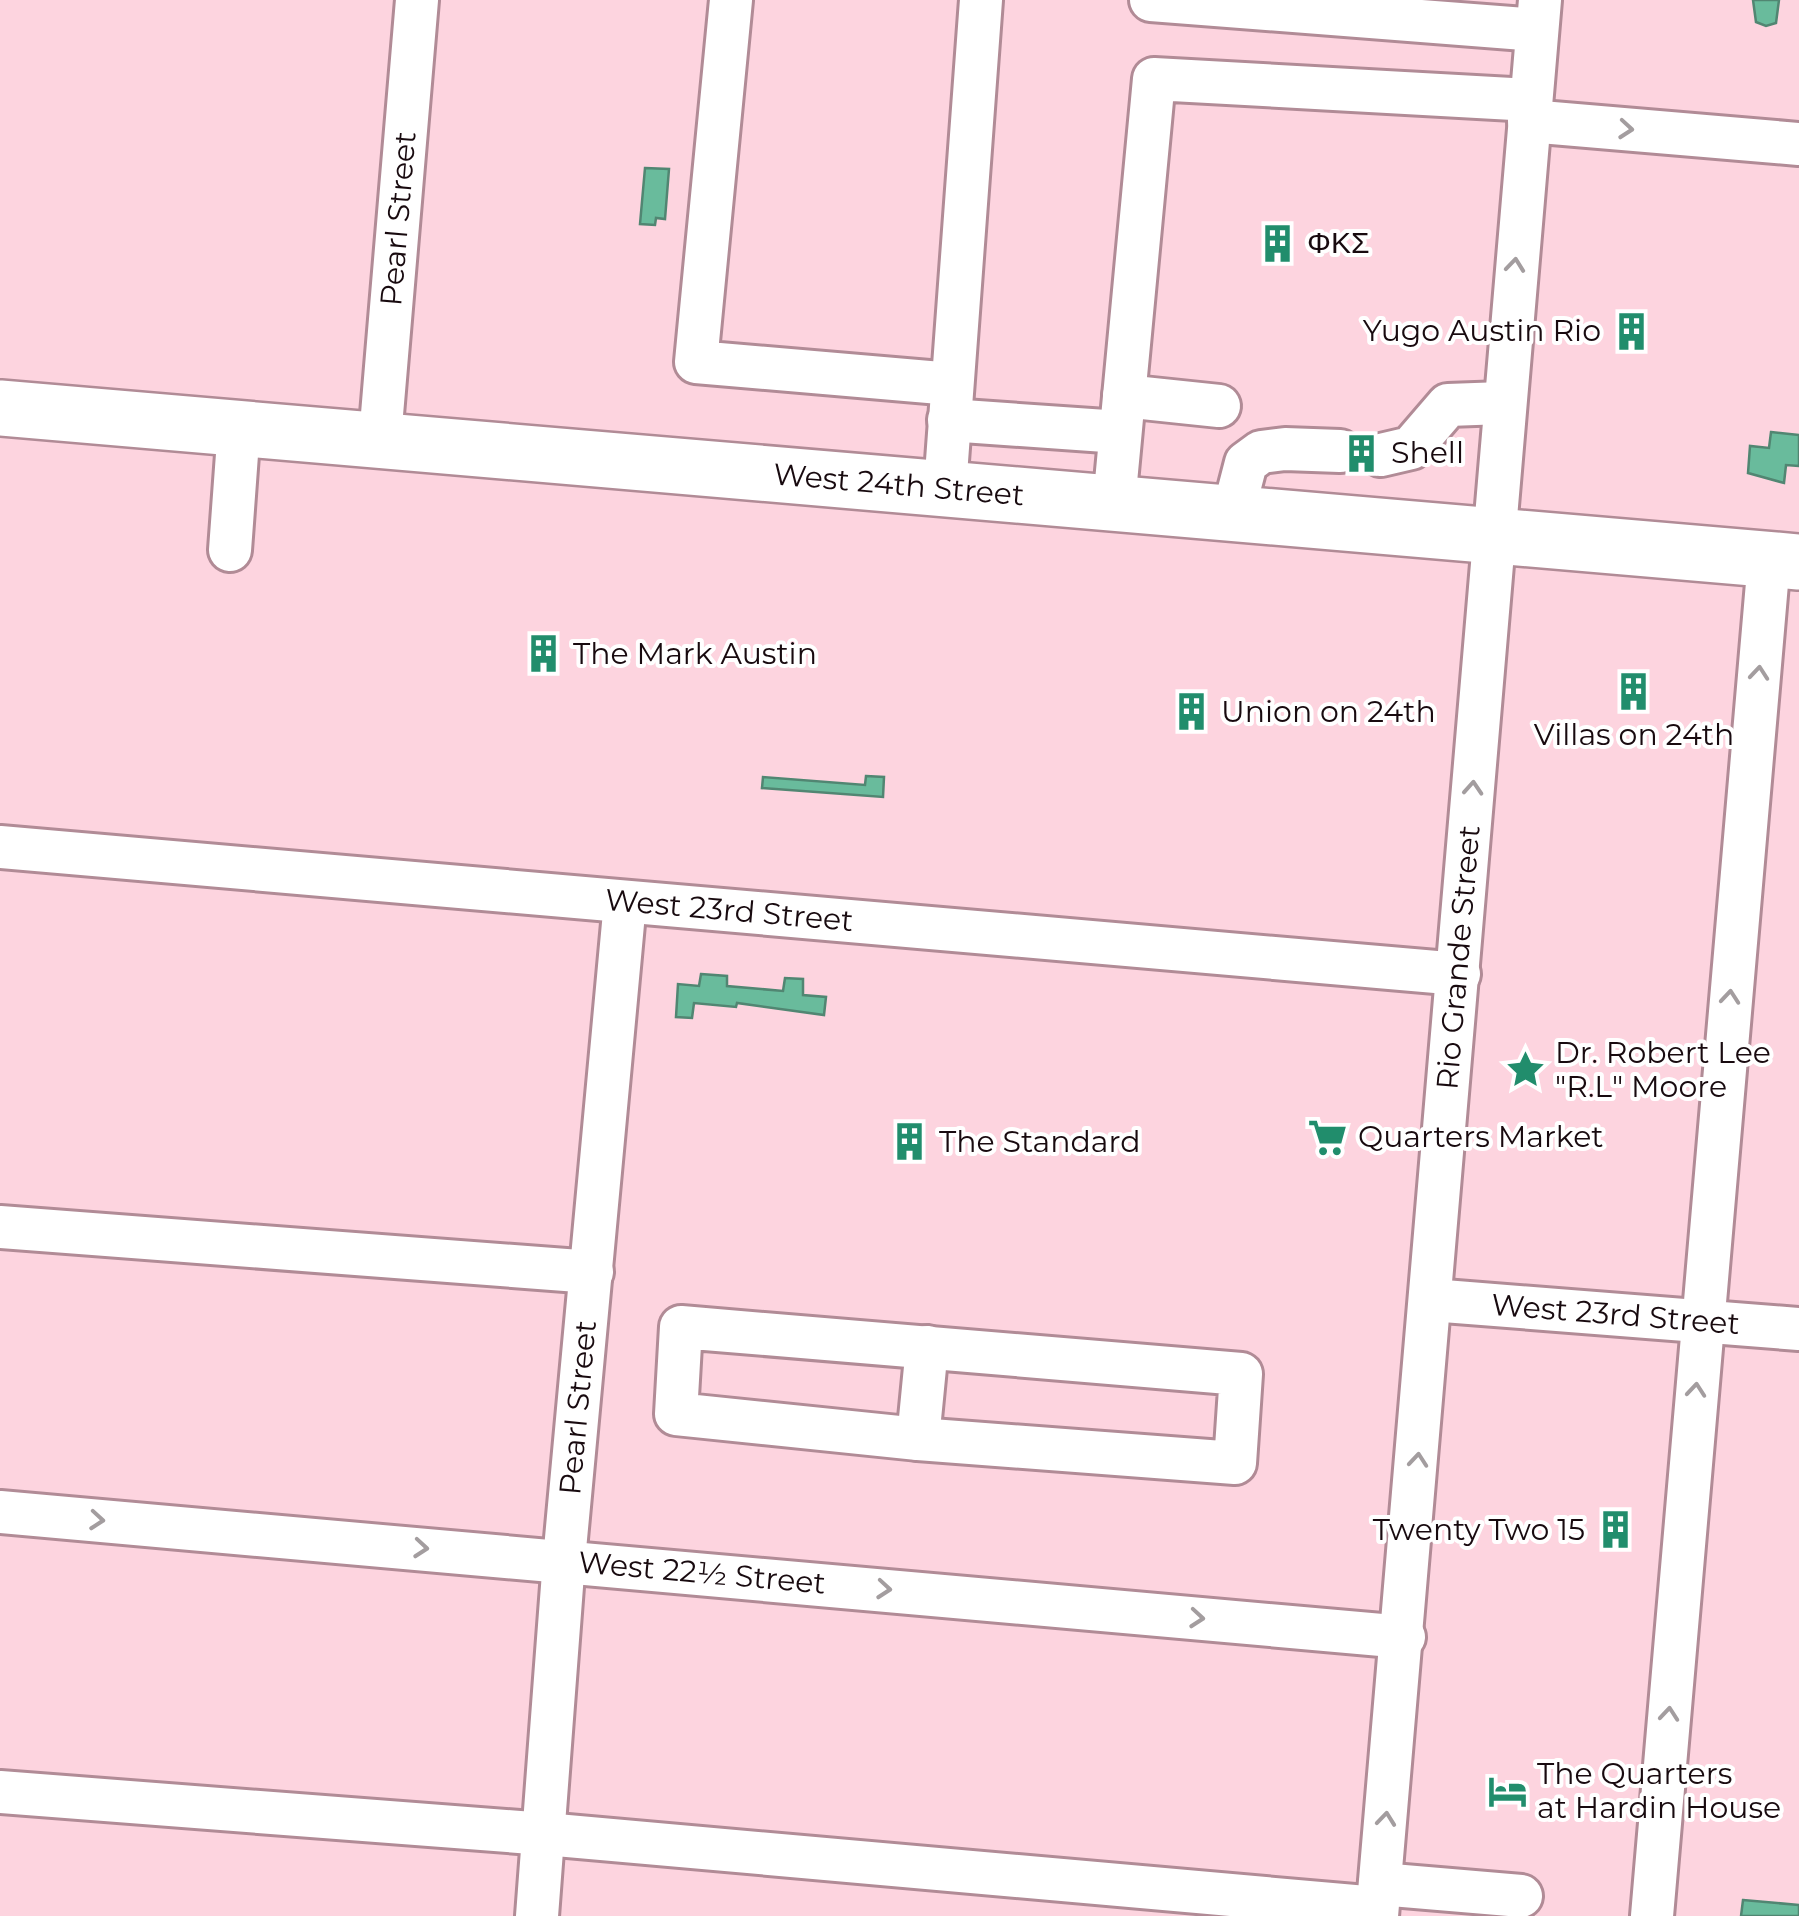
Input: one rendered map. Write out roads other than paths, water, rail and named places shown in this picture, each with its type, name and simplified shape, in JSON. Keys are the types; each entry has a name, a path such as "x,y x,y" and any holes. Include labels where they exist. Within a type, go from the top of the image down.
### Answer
{"main road":[{"name":"West 24th Street","path":"0,408 1784,561"}],"street":[{"name":"Pearl Street","path":"380,438 417,0"},
{"path":"731,0 696,362 951,402 1122,414 1218,406"},
{"path":"945,488 981,0"},
{"path":"1151,0 1538,15"},
{"name":"Rio Grande Street","path":"1378,1903 1404,1637 1503,402 1538,15"},
{"path":"1114,503 1154,79 1530,110 1799,144"},
{"path":"1234,513 1246,463 1261,452 1360,453 1411,448 1448,405 1503,402"},
{"path":"230,550 239,427"},
{"path":"1652,1916 1701,1320 1784,561"},
{"name":"West 23rd Street","path":"0,848 1459,974"},
{"name":"Pearl Street","path":"537,1916 564,1560 625,902"},
{"path":"0,1228 592,1272"},
{"name":"West 23rd Street","path":"1431,1300 1799,1329"},
{"path":"682,1327 927,1348 1241,1374 1235,1463 918,1439 676,1414 682,1327"},
{"path":"918,1439 927,1348"},
{"name":"West 22½ Street","path":"0,1512 1404,1637"},
{"path":"0,1792 1378,1903 1520,1896"}],"place":[{"name":"ΦΚΣ","path":"1277,243"},
{"name":"Yugo Austin Rio","path":"1631,331"},
{"name":"Shell","path":"1361,453"},
{"name":"The Mark Austin","path":"543,654"},
{"name":"Villas on 24th","path":"1634,691"},
{"name":"Union on 24th","path":"1191,712"},
{"name":"Dr. Robert Lee \"R.L\" Moore","path":"1525,1070"},
{"name":"Quarters Market","path":"1328,1137"},
{"name":"The Standard","path":"909,1142"},
{"name":"Twenty Two 15","path":"1615,1530"},
{"name":"The Quarters at Hardin House","path":"1507,1791"}]}
